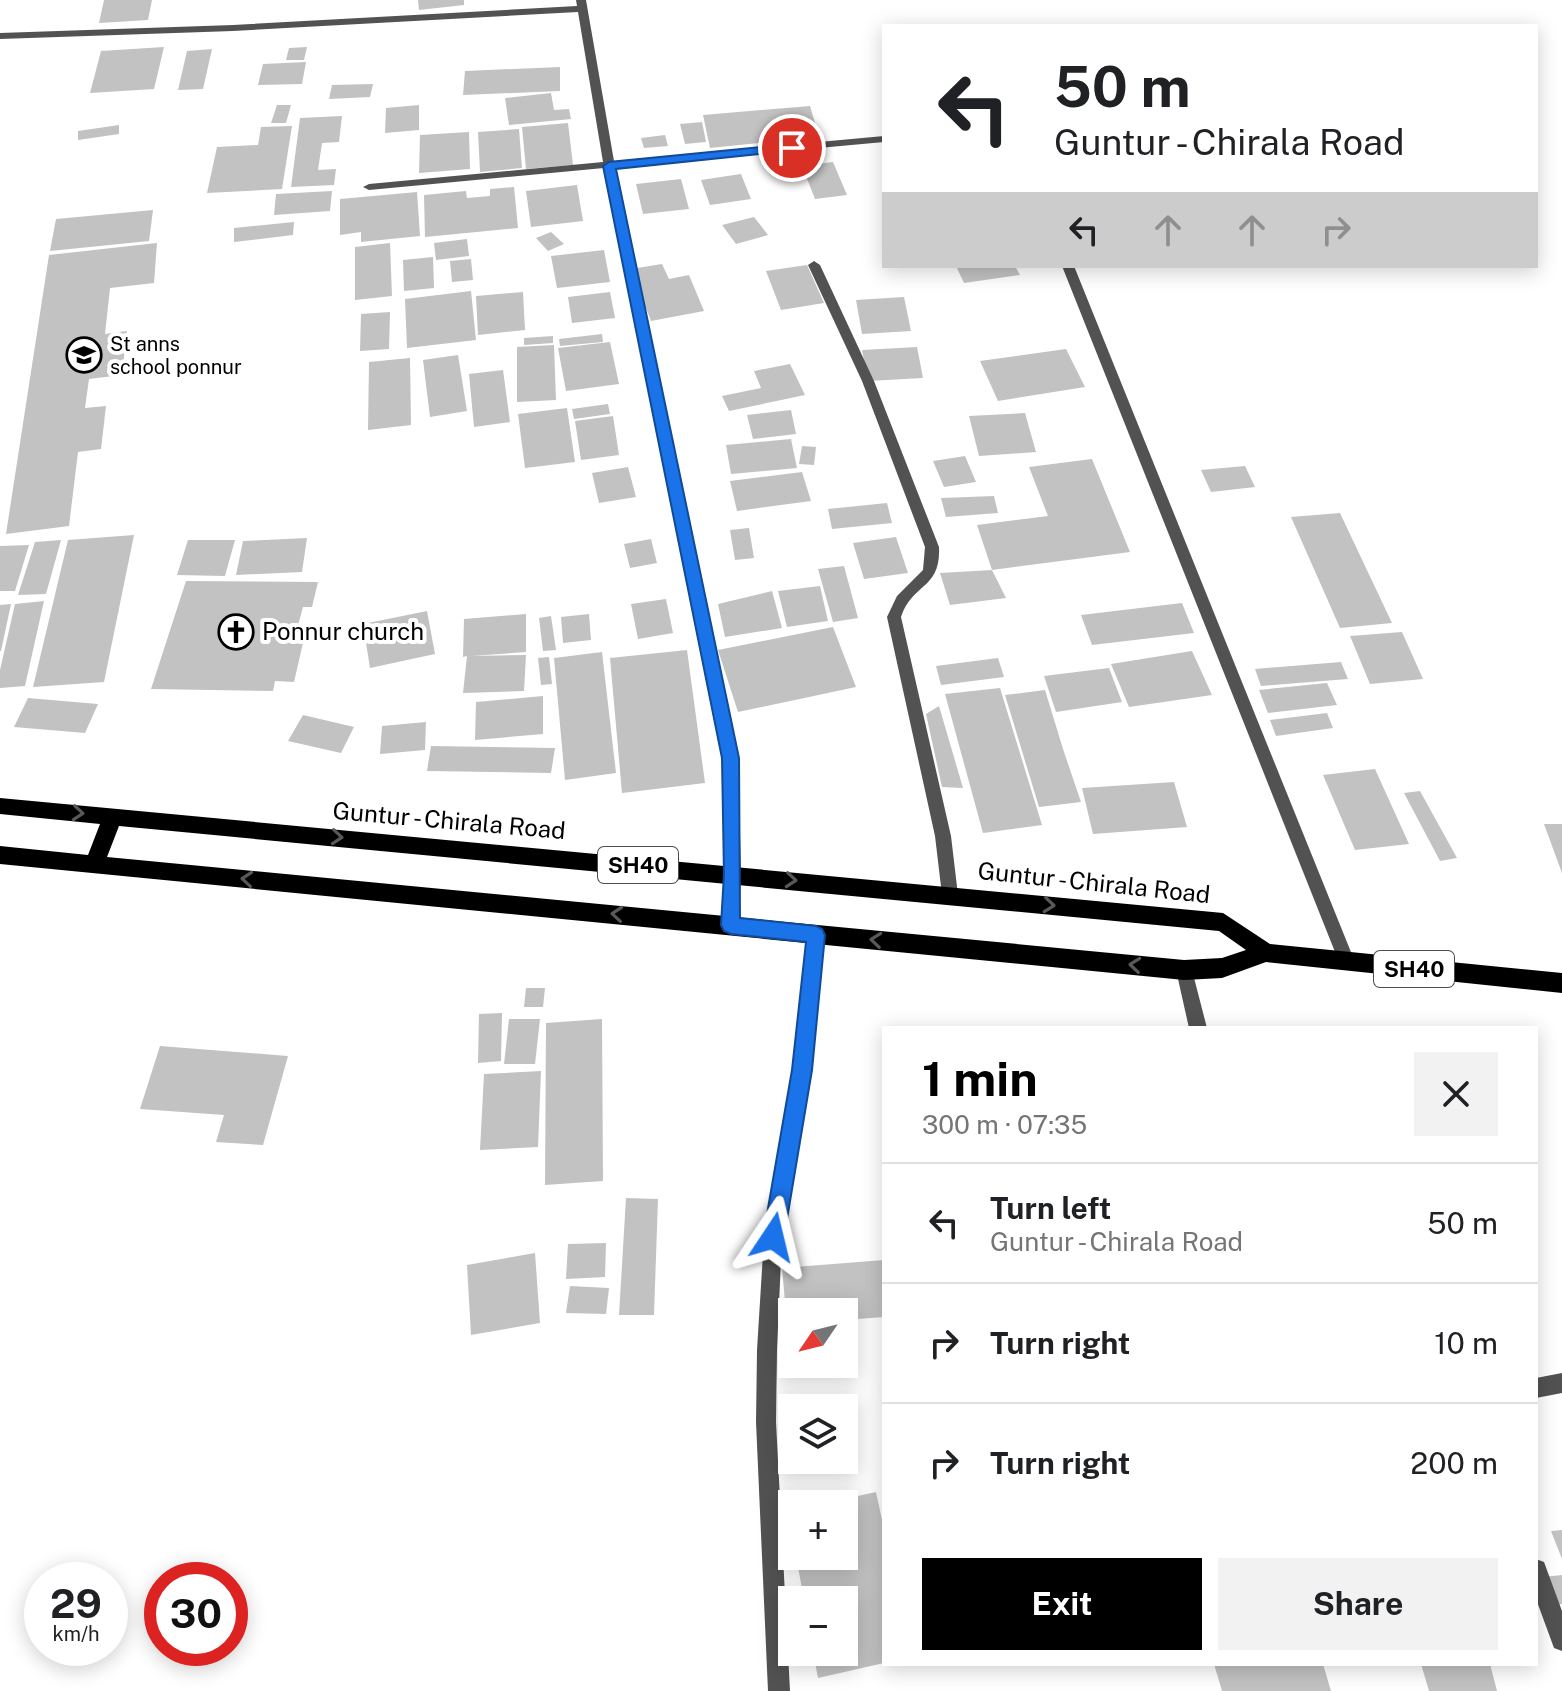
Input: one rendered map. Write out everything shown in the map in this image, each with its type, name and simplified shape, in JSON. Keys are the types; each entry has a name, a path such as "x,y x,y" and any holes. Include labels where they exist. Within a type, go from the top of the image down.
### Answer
{"main road":[{"name":"Guntur - Chirala Road","path":"0,806 1223,922 1266,953"},
{"path":"94,865 113,816"},
{"name":"Guntur - Chirala Road","path":"0,855 1184,970 1222,968 1266,953 1562,983"}],"street":[{"path":"0,36 233,28 581,4 609,166 730,758 731,925"},
{"path":"369,187 882,139"},
{"path":"814,265 868,381 932,547 932,567 922,580 904,593 894,617 943,836 950,895"},
{"path":"1069,268 1347,962"},
{"path":"779,1691 766,1422 767,1350 773,1237 802,1070 816,935"},
{"path":"1184,970 1198,1026"},
{"path":"1538,1388 1562,1383"},
{"path":"1538,1575 1562,1640"}],"building":[{"path":"104,0 152,0 148,20 99,23"},
{"path":"418,0 464,0 464,5 419,10"},
{"path":"164,47 154,89 90,93 101,51"},
{"path":"307,47 304,60 286,60 289,48"},
{"path":"212,49 203,89 178,90 187,51"},
{"path":"306,62 302,84 258,85 263,64"},
{"path":"560,67 560,91 463,95 465,71"},
{"path":"373,84 370,97 329,99 332,85"},
{"path":"551,93 554,110 569,109 571,119 509,125 505,98"},
{"path":"277,105 291,105 286,123 271,123"},
{"path":"419,105 419,130 385,133 386,108"},
{"path":"810,106 819,137 710,148 703,115"},
{"path":"342,116 339,142 322,143 318,170 336,169 334,185 291,187 300,118"},
{"path":"702,122 706,142 685,144 680,124"},
{"path":"568,123 573,165 526,169 522,127"},
{"path":"119,125 119,134 78,140 78,131"},
{"path":"292,126 282,189 207,193 217,147 258,145 261,127"},
{"path":"519,129 522,168 480,172 478,132"},
{"path":"469,132 470,169 419,173 420,135"},
{"path":"665,135 668,146 644,148 641,138"},
{"path":"833,162 847,195 815,199 802,166"},
{"path":"741,174 751,199 710,205 701,180"},
{"path":"681,179 689,209 643,214 636,184"},
{"path":"577,185 583,221 531,227 526,191"},
{"path":"514,187 518,228 425,237 424,195 466,191 467,198 490,196 490,189"},
{"path":"332,191 330,211 274,215 276,194"},
{"path":"417,192 420,236 361,242 361,232 340,235 340,199"},
{"path":"153,210 149,241 50,251 56,219"},
{"path":"754,217 768,235 736,244 722,225"},
{"path":"294,222 293,235 234,242 234,228"},
{"path":"551,232 564,244 548,251 536,238"},
{"path":"467,239 469,256 436,260 434,243"},
{"path":"157,243 154,283 110,288 105,334 127,331 122,375 89,379 85,408 106,406 101,449 78,452 69,526 6,534 49,255"},
{"path":"390,243 392,296 355,300 355,247"},
{"path":"604,250 610,282 557,288 551,256"},
{"path":"433,257 434,288 404,291 403,260"},
{"path":"471,259 473,280 452,282 450,261"},
{"path":"662,264 669,279 689,275 704,311 651,321 631,269"},
{"path":"807,265 824,303 781,310 766,271"},
{"path":"957,268 1016,268 1020,275 964,283"},
{"path":"471,291 476,340 407,348 405,299"},
{"path":"523,292 525,330 478,335 476,296"},
{"path":"610,292 615,318 572,323 568,297"},
{"path":"904,297 911,331 862,334 856,300"},
{"path":"390,312 389,349 360,351 361,314"},
{"path":"602,334 603,342 560,346 559,339"},
{"path":"553,336 553,343 524,345 524,338"},
{"path":"610,342 619,384 566,391 558,348"},
{"path":"554,345 556,400 517,402 517,347"},
{"path":"917,347 923,378 868,381 862,350"},
{"path":"1066,349 1085,387 998,401 980,361"},
{"path":"458,355 467,411 430,417 423,360"},
{"path":"410,358 411,425 368,430 369,362"},
{"path":"790,364 805,395 729,411 722,396 761,388 754,371"},
{"path":"503,370 510,422 474,427 469,374"},
{"path":"608,404 610,414 574,419 572,409"},
{"path":"567,408 575,462 525,468 518,414"},
{"path":"791,410 796,434 753,439 747,415"},
{"path":"1025,413 1036,452 979,456 969,416"},
{"path":"613,416 619,455 581,460 575,421"},
{"path":"791,439 797,468 731,474 726,445"},
{"path":"802,446 816,447 814,465 799,464"},
{"path":"965,456 976,482 944,487 933,461"},
{"path":"1092,459 1130,552 992,570 977,525 1048,516 1029,467"},
{"path":"1245,466 1255,487 1211,492 1201,470"},
{"path":"628,467 636,497 599,503 592,473"},
{"path":"802,472 811,501 737,511 730,481"},
{"path":"994,496 998,513 946,517 941,498"},
{"path":"887,503 892,523 832,529 828,509"},
{"path":"1340,513 1392,623 1340,628 1291,517"},
{"path":"749,528 754,558 735,560 730,530"},
{"path":"134,535 104,682 33,687 68,540"},
{"path":"896,537 908,573 864,579 853,543"},
{"path":"307,538 302,572 236,575 243,541"},
{"path":"651,539 657,563 630,568 624,544"},
{"path":"61,540 46,594 18,595 35,542"},
{"path":"188,540 235,540 225,576 177,575"},
{"path":"29,545 15,591 0,591 0,546"},
{"path":"844,566 858,618 833,622 818,569"},
{"path":"992,570 1006,598 950,605 940,573"},
{"path":"186,581 318,582 312,607 303,607 297,629 306,630 294,682 275,681 273,691 151,689"},
{"path":"820,586 828,621 787,627 778,591"},
{"path":"772,591 782,628 725,637 718,604"},
{"path":"666,599 673,633 638,639 631,604"},
{"path":"44,601 25,686 0,688 0,670 15,604"},
{"path":"1182,603 1194,633 1092,645 1081,615"},
{"path":"11,604 1,651 0,651 0,605"},
{"path":"427,611 435,654 370,668 363,624"},
{"path":"526,614 526,652 472,656 526,655 524,691 463,693 467,656 463,657 464,619"},
{"path":"589,614 591,640 563,643 561,617"},
{"path":"551,616 556,650 543,651 539,618"},
{"path":"833,627 856,687 738,712 718,650"},
{"path":"1402,632 1423,679 1370,684 1350,636"},
{"path":"687,650 705,783 622,793 610,658"},
{"path":"1192,651 1212,695 1129,707 1111,664"},
{"path":"602,652 616,773 565,780 554,658"},
{"path":"549,657 552,684 541,685 538,658"},
{"path":"998,658 1004,677 941,685 936,666"},
{"path":"1341,662 1348,679 1261,686 1255,669"},
{"path":"1109,668 1122,702 1056,712 1044,676"},
{"path":"1327,683 1337,705 1268,713 1259,690"},
{"path":"1000,688 1042,825 983,833 945,694"},
{"path":"1045,690 1081,802 1039,807 1005,695"},
{"path":"543,696 543,734 475,740 476,702"},
{"path":"28,698 98,704 85,733 14,727"},
{"path":"939,706 963,788 942,787 926,714"},
{"path":"1327,713 1333,728 1276,736 1270,720"},
{"path":"303,715 354,727 341,753 288,741"},
{"path":"426,722 425,750 380,754 382,726"},
{"path":"431,746 555,748 551,773 427,771"},
{"path":"1375,769 1409,844 1355,850 1323,775"},
{"path":"1174,782 1187,827 1093,834 1082,788"},
{"path":"1420,791 1457,858 1440,861 1404,793"},
{"path":"1544,824 1562,824 1562,873"},
{"path":"526,988 545,988 543,1007 524,1007"},
{"path":"502,1013 501,1061 478,1063 479,1014"},
{"path":"509,1019 540,1019 535,1064 504,1064"},
{"path":"602,1019 603,1181 545,1185 546,1023"},
{"path":"160,1046 288,1056 263,1145 216,1142 224,1115 140,1109"},
{"path":"541,1071 538,1147 480,1150 484,1074"},
{"path":"626,1198 658,1199 654,1315 619,1315"},
{"path":"606,1243 605,1277 566,1279 568,1244"},
{"path":"535,1253 540,1323 471,1335 467,1265"},
{"path":"882,1260 882,1317 858,1319 858,1298 785,1298 782,1268"},
{"path":"570,1286 609,1288 606,1314 566,1313"},
{"path":"876,1492 882,1520 882,1663 818,1678 816,1666 858,1666 858,1586 801,1586 799,1570 858,1570 858,1496"},
{"path":"1562,1530 1562,1559 1551,1531"},
{"path":"1562,1575 1562,1604 1554,1605 1543,1577"},
{"path":"1215,1666 1324,1666 1331,1691 1222,1691"},
{"path":"1422,1666 1491,1666 1497,1691 1429,1691"}],"place":[{"name":"St anns school ponnur","path":"84,355"},
{"name":"Ponnur church","path":"236,632"}],"route":[{"path":"773,1237 802,1070 816,935 731,925 730,758 609,166 792,148"}]}
